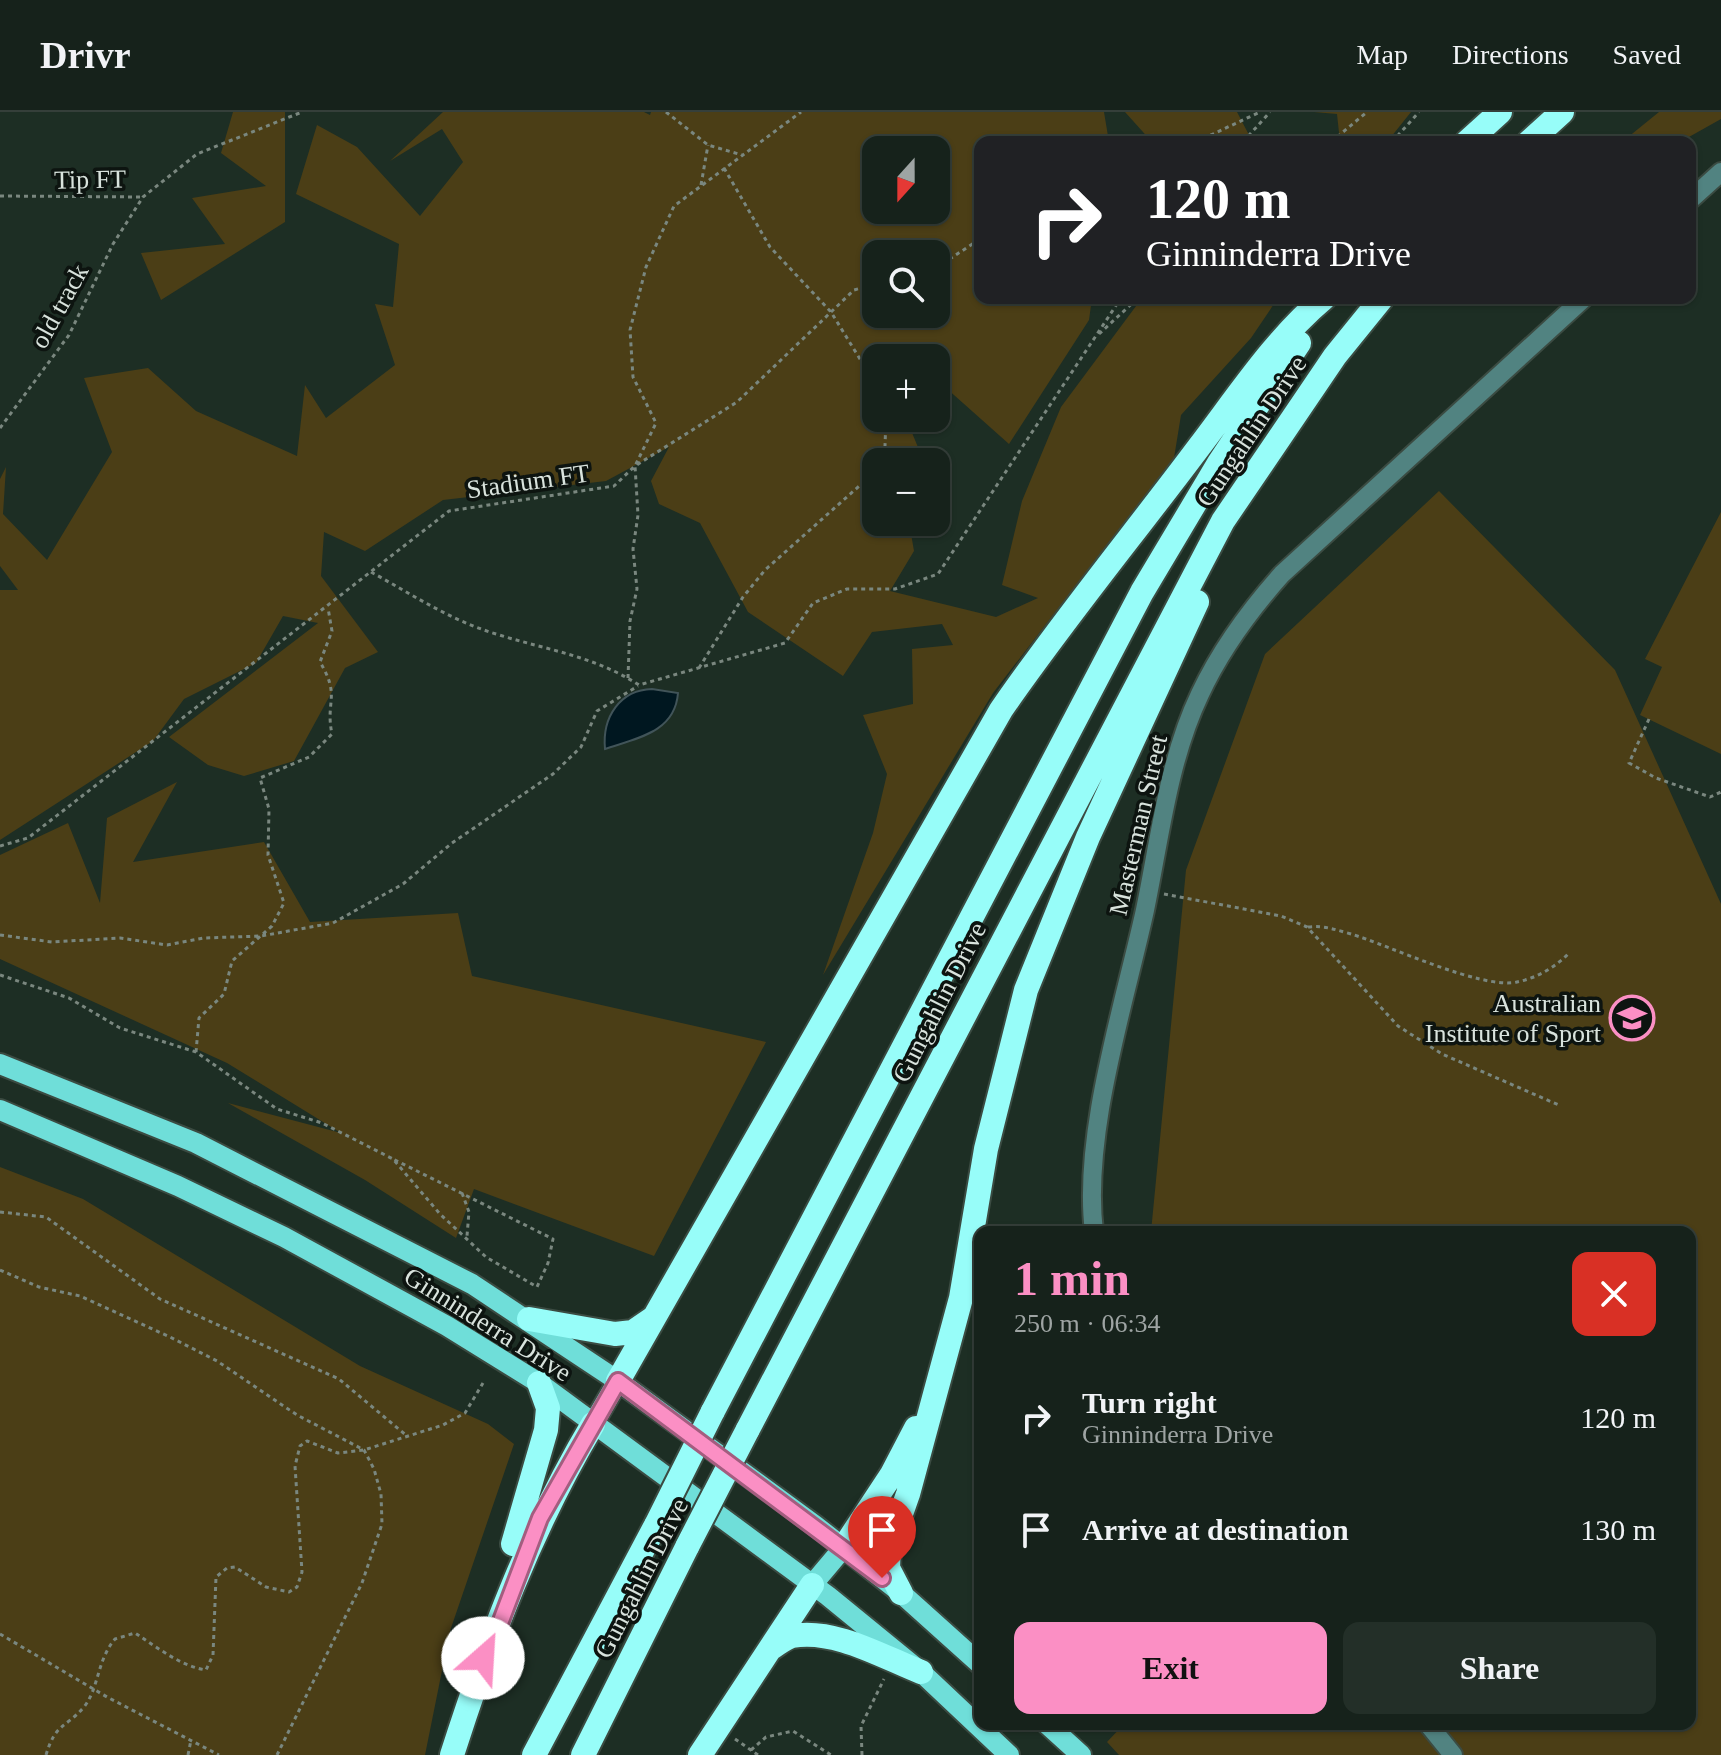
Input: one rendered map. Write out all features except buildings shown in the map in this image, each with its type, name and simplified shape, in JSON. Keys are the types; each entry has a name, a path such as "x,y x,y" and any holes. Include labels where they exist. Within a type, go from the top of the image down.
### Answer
{"highway":[{"path":"1474,136 1500,112"},
{"path":"1536,136 1562,112"},
{"path":"618,1381 1001,710 1048,642 1257,372 1299,319 1318,304"},
{"name":"Gungahlin Drive","path":"534,1755 1142,592 1189,510 1322,304"},
{"name":"Gungahlin Drive","path":"583,1755 747,1431 1223,521 1335,356 1377,304"},
{"path":"901,1593 888,1568 889,1548 908,1494 961,1298 986,1149 1031,977 1055,912 1122,761 1192,612 1288,426"},
{"path":"529,1319 615,1334 633,1332 656,1317"},
{"path":"483,1658 486,1617 521,1522 546,1430 548,1408 539,1383"},
{"path":"844,1547 892,1474 937,1386"},
{"path":"452,1755 483,1658 499,1626 540,1518 593,1424"},
{"path":"700,1755 812,1585"},
{"path":"768,1650 788,1636 808,1635 854,1644 921,1672"}],"main road":[{"name":"Ginninderra Drive","path":"0,1064 196,1143 252,1169 472,1284 618,1381 844,1547 974,1659"},
{"name":"Ginninderra Drive","path":"0,1110 178,1186 284,1237 434,1318 539,1383 812,1585 921,1672 974,1722"},
{"path":"593,1424 618,1381"},
{"path":"812,1585 844,1547"},
{"name":"Ginninderra Drive","path":"982,1730 1009,1755"},
{"path":"1054,1730 1081,1755"}],"street":[{"path":"1696,195 1721,172"},
{"name":"Masterman Street","path":"1094,1226 1094,1160 1101,1116 1182,740 1199,694 1245,617 1282,574 1577,304"},
{"path":"1433,1730 1453,1755"}],"path":[{"name":"Tip FT","path":"0,196 143,197 197,154 302,112"},
{"path":"666,112 708,145 742,155"},
{"name":"Stadium FT","path":"0,846 28,838 449,511 614,486 635,466 656,423 633,377 630,330 646,267 674,206 801,112"},
{"path":"1209,136 1260,112"},
{"path":"1248,136 1270,112"},
{"path":"1338,136 1367,112"},
{"path":"1397,136 1419,112"},
{"path":"701,185 708,145"},
{"path":"724,168 770,247 831,312 862,362"},
{"name":"old track","path":"0,428 69,335 113,244 143,197"},
{"path":"950,259 974,243"},
{"path":"628,678 630,621 637,589 633,549 638,515 635,466 737,402 854,290 862,288"},
{"path":"0,935 52,942 120,938 167,945 204,938 261,936 333,923 403,884 443,850 553,774 581,747 597,711 639,685 785,643 813,603 847,589 895,589 938,574 1117,304"},
{"path":"1093,339 1131,304"},
{"path":"699,668 743,597 765,570 862,483"},
{"path":"371,572 444,615 498,635 573,653 639,685"},
{"path":"196,1052 199,1018 224,994 232,961 280,915 284,903 268,855 269,809 260,778 309,757 332,734 329,721 335,696 331,680 320,662 332,631 327,606"},
{"path":"1649,719 1629,763 1656,778 1710,797 1721,792"},
{"path":"1149,891 1281,916 1307,927 1398,1026 1442,1054 1561,1106"},
{"path":"1307,927 1320,925 1372,940 1449,971 1514,983 1555,967 1570,952"},
{"path":"0,975 69,998 120,1028 196,1052 277,1109 322,1123 553,1239 548,1263 537,1287 486,1257 412,1184 393,1159"},
{"path":"462,1193 469,1212 466,1238"},
{"path":"0,1212 46,1217 160,1299 339,1379 407,1436"},
{"path":"0,1270 39,1287 80,1296 182,1343 217,1361 297,1415 364,1450 374,1469 381,1494 382,1524 362,1583 277,1755"},
{"path":"46,1755 53,1733 83,1707 93,1689 97,1669 115,1639 135,1633 167,1651 186,1667 206,1670 213,1655 216,1577 227,1568 235,1567 266,1587 289,1592 297,1587 302,1572 303,1549 295,1466 300,1446 307,1441 338,1453 364,1450 443,1425 465,1413 483,1383"},
{"path":"0,1634 93,1689 219,1755"},
{"path":"862,1755 861,1726 891,1661"},
{"path":"718,1728 758,1755"},
{"path":"751,1750 766,1737 793,1731 831,1755"},
{"path":"188,1755 191,1740"}],"shaded area":[{"path":"233,112 285,112 285,222 161,300 141,253 225,244 192,198 266,186 221,153"},
{"path":"443,112 644,112 650,115 651,112 1104,112 1108,136 974,136 974,304 1091,304 1089,320 1009,444 950,391 950,344 862,344 862,432 912,432 918,448 862,448 862,536 911,536 914,551 890,591 996,617 1038,598 1002,585 1022,501 1061,407 1138,304 1274,304 1251,338 1181,415 1174,458 993,693 823,975 873,833 887,774 863,715 913,704 912,649 953,645 942,624 872,632 843,676 748,612 700,523 659,504 651,481 669,447 606,481 443,500 365,551 324,532 321,576 378,652 345,668 294,761 244,776 208,765 169,737 318,623 283,616 256,663 184,699 153,741 0,840 0,590 18,590 0,566 0,479 6,467 3,514 47,560 112,452 84,378 148,368 196,411 297,456 305,385 326,418 395,365 375,304 393,307 399,244 296,194 317,125 357,147 420,216 463,162 442,129 390,161"},
{"path":"1125,112 1237,112 1249,135 1247,136 1147,136"},
{"path":"1314,112 1411,112 1392,136 1339,136 1337,114"},
{"path":"1659,112 1721,112 1721,119 1691,136 1629,136"},
{"path":"1439,491 1615,670 1721,904 1721,1755 1119,1755 1107,1742 1118,1730 1696,1730 1696,1226 1152,1226 1186,870 1265,654"},
{"path":"1721,512 1721,754 1640,715 1662,667 1645,659"},
{"path":"177,782 133,862 264,842 310,922 458,913 472,976 766,1042 654,1256 474,1189 456,1238 365,1180 228,1103 341,1133 227,1063 0,959 0,855 68,823 100,903 107,818"},
{"path":"0,1167 83,1199 360,1366 488,1424 514,1444 450,1631 425,1755 0,1755"}],"water":[{"path":"652,689 678,693 670,717 653,732 605,749 607,726 615,707 631,694"}],"place":[{"name":"Australian Institute of Sport","path":"1632,1018"}],"route":[{"path":"483,1658 499,1626 540,1518 618,1381 882,1578"}]}
